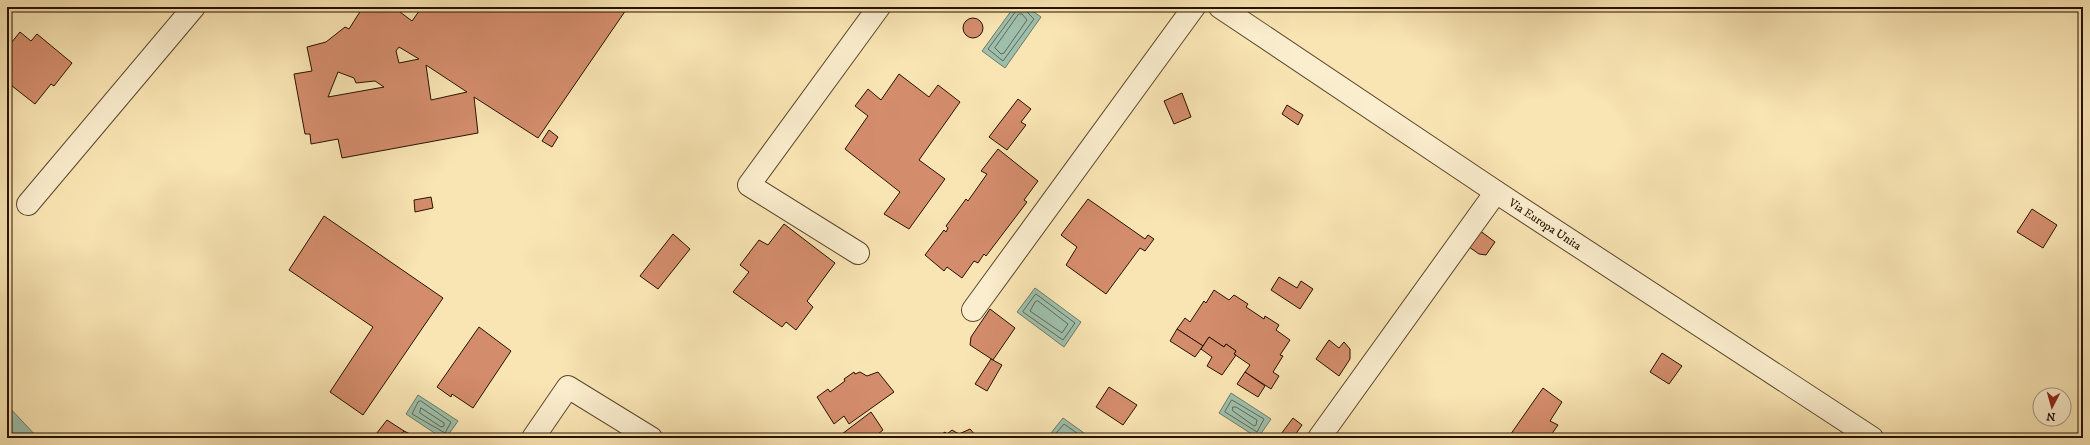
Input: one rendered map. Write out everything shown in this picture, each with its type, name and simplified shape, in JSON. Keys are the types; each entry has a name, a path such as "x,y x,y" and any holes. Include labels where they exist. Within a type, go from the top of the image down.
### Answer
{"street":[{"path":"28,204 194,7"},
{"path":"858,253 749,185 879,7"},
{"path":"973,310 1194,7"},
{"name":"Via Europa Unita","path":"1220,7 1496,192 1872,438"},
{"path":"1319,438 1496,192"},
{"path":"533,438 568,387 651,438"}],"water":[{"path":"1014,7 1027,7 1041,17 1005,68 982,51"},
{"path":"1035,288 1081,322 1064,347 1017,312"},
{"path":"1231,393 1271,419 1258,438 1219,413"},
{"path":"418,395 458,421 446,438 442,438 406,414"},
{"path":"7,405 38,438 7,438"},
{"path":"1063,418 1091,438 1047,438"}],"building":[{"path":"363,7 404,7 400,12 412,21 422,7 628,7 538,138 474,97 478,133 342,158 338,139 311,144 310,134 305,134 294,74 312,71 307,47 326,42 345,27 349,29","holes":["399,47 419,59 399,63 396,51","426,65 467,92 431,100","338,72 354,78 356,83 375,81 384,87 328,97"]},
{"path":"969,18 977,18 983,24 983,32 977,38 969,38 963,32 963,24"},
{"path":"20,32 31,41 37,34 72,63 54,86 51,84 35,104 7,82 7,48"},
{"path":"899,74 929,97 938,85 960,102 919,160 945,179 909,229 884,214 900,192 845,149 868,116 855,106 868,89 881,100"},
{"path":"1182,93 1191,117 1174,124 1164,101"},
{"path":"1018,99 1031,109 1021,122 1026,125 1007,150 989,137"},
{"path":"1287,105 1303,115 1298,125 1282,114"},
{"path":"549,130 558,137 552,147 542,141"},
{"path":"998,149 1038,181 1024,200 1027,202 986,256 984,254 978,263 974,261 962,278 947,267 944,271 925,255 944,230 946,232 948,228 946,226 966,199 968,201 987,174 981,171"},
{"path":"431,197 433,208 415,212 414,200"},
{"path":"1088,199 1145,239 1148,235 1154,239 1145,251 1140,248 1106,294 1066,265 1077,247 1061,235"},
{"path":"2032,209 2057,225 2043,248 2017,232"},
{"path":"324,216 443,298 363,415 330,392 373,327 289,270"},
{"path":"784,224 835,263 807,301 813,307 796,330 786,322 782,327 733,292 749,272 740,265 759,240 768,245"},
{"path":"1479,230 1495,242 1486,255 1479,254 1469,247"},
{"path":"673,234 690,249 658,289 640,276"},
{"path":"1279,277 1297,288 1301,281 1313,289 1300,309 1271,290"},
{"path":"1214,290 1229,300 1234,295 1248,304 1246,307 1264,319 1265,316 1279,325 1276,330 1290,340 1280,355 1283,356 1273,372 1279,376 1271,389 1245,372 1250,365 1234,354 1236,351 1226,344 1224,347 1209,337 1203,346 1177,329 1185,318 1190,322 1204,301 1206,303"},
{"path":"990,309 1015,328 993,360 970,345 971,337"},
{"path":"479,327 511,351 473,408 452,394 451,397 437,387"},
{"path":"1177,329 1203,346 1195,357 1170,341"},
{"path":"1209,337 1224,347 1226,344 1236,351 1234,354 1236,355 1222,375 1207,366 1212,357 1201,349"},
{"path":"1329,340 1339,348 1344,342 1350,349 1350,359 1339,376 1316,359"},
{"path":"1662,353 1682,366 1669,384 1650,372"},
{"path":"991,359 1002,365 987,391 975,384"},
{"path":"854,372 855,374 860,372 867,376 878,372 894,392 849,424 844,416 834,424 817,397 828,389 830,392"},
{"path":"1245,372 1265,386 1258,397 1237,384"},
{"path":"1109,387 1137,405 1123,425 1096,407"},
{"path":"1543,388 1562,402 1550,421 1558,425 1549,438 1508,438"},
{"path":"871,412 883,430 873,438 845,438 842,434"},
{"path":"1293,418 1302,425 1293,438 1278,438"},
{"path":"387,420 404,431 398,438 373,438"},
{"path":"970,429 978,438 935,438 945,432 947,434 952,430 959,434"},
{"path":"404,431 410,434 408,438 398,438"}]}
